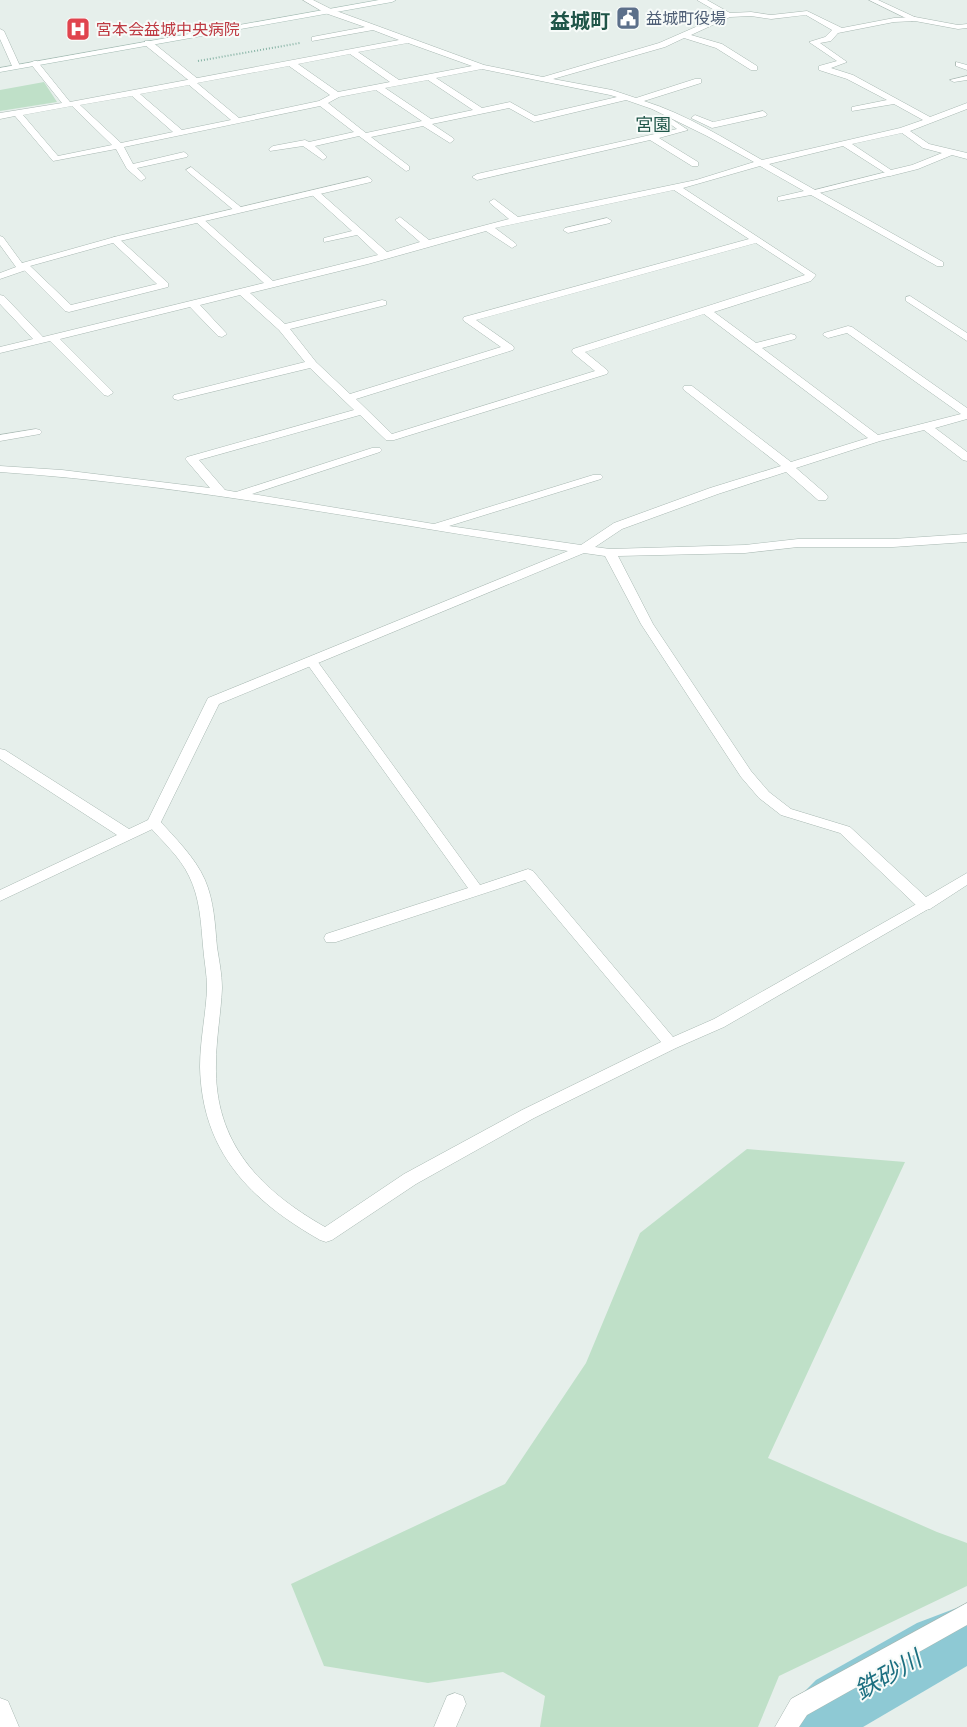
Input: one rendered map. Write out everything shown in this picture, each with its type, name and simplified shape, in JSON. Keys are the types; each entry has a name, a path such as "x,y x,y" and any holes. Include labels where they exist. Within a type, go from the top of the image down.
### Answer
{"street":[{"path":"307,0 328,11 372,28 482,67 596,89 654,107 761,163 940,264"},
{"path":"0,70 392,0"},
{"path":"705,0 729,15"},
{"path":"543,79 662,45 686,36 729,15 751,14 771,17 807,13 841,31 894,20 915,20 963,27"},
{"path":"952,33 963,27"},
{"path":"315,39 372,28"},
{"path":"837,29 828,39 813,42 842,62 822,68 850,76 930,120"},
{"path":"686,36 719,46 754,68"},
{"path":"0,116 134,94 407,40"},
{"path":"351,51 397,83"},
{"path":"34,63 71,104 119,146 130,167 141,178"},
{"path":"291,63 336,95"},
{"path":"18,113 56,159 322,103 336,95 482,67"},
{"path":"430,77 480,111"},
{"path":"954,80 967,78"},
{"path":"308,145 510,105 534,119 630,99 698,81"},
{"path":"193,82 238,121"},
{"path":"378,87 450,140"},
{"path":"134,94 180,133"},
{"path":"855,109 896,101"},
{"path":"322,103 406,168"},
{"path":"0,350 365,262 427,243 516,220 676,187 761,163 904,130 967,106"},
{"path":"477,177 684,130 648,110 654,107"},
{"path":"663,112 677,110 712,125 763,114"},
{"path":"904,130 926,146 961,153"},
{"path":"650,137 695,164"},
{"path":"273,149 305,143 322,157"},
{"path":"844,143 890,173 961,153"},
{"path":"130,167 184,155"},
{"path":"191,170 239,210"},
{"path":"243,292 283,328 312,364 390,438 603,372 577,350 806,279 811,275 676,187"},
{"path":"781,199 812,192"},
{"path":"316,193 384,255"},
{"path":"494,202 516,220"},
{"path":"559,211 580,227"},
{"path":"199,220 272,285"},
{"path":"400,220 427,243"},
{"path":"568,230 607,221"},
{"path":"489,228 512,245"},
{"path":"328,240 359,232"},
{"path":"25,266 69,308 164,285 115,240"},
{"path":"348,398 509,348 468,319 756,240"},
{"path":"0,298 41,340"},
{"path":"910,299 967,338"},
{"path":"283,328 382,303"},
{"path":"193,304 222,334"},
{"path":"705,310 876,439"},
{"path":"828,335 848,329 967,415"},
{"path":"53,338 108,393"},
{"path":"754,347 791,338"},
{"path":"178,397 312,364"},
{"path":"688,388 789,467 822,496"},
{"path":"220,492 191,459 362,411"},
{"path":"0,896 154,823 213,701 585,548 618,526 714,491 876,439 967,415"},
{"path":"926,427 967,458"},
{"path":"0,438 36,432"},
{"path":"238,495 376,450"},
{"path":"0,469 62,472 220,492 432,527 610,553 745,549 798,544 893,543 967,538"},
{"path":"432,527 597,477"},
{"path":"610,553 647,624 746,774 764,795 786,812 845,830 925,905 967,878"},
{"path":"0,753 128,835"},
{"path":"786,1727 799,1707 967,1613"},
{"path":"445,1727 455,1704"},
{"path":"0,1709 8,1727"}],"lane":[{"path":"872,0 915,20"},
{"path":"0,31 16,66"},
{"path":"148,43 193,82"},
{"path":"812,192 890,173"},
{"path":"0,276 25,266 115,240 368,180"},
{"path":"0,239 20,266 25,266"},
{"path":"311,661 477,890"},
{"path":"154,823 174,845 195,874 201,893 209,936 214,991 208,1067 212,1111 218,1130 230,1157 242,1173 269,1197 307,1225 326,1235 419,1174 528,1114 671,1044 719,1023 925,905"},
{"path":"331,938 528,874 671,1044"}],"path":[{"path":"175,66 315,39"}],"green space":[{"path":"44,82 57,102 0,111 0,90"},
{"path":"747,1149 905,1162 768,1458 937,1532 967,1543 967,1586 779,1676 758,1727 540,1727 545,1696 503,1672 428,1683 324,1666 291,1584 505,1484 586,1363 640,1233"}],"waterway":[{"name":"鉄砂川","path":"817,1727 840,1703 940,1645 967,1635"}],"place":[{"name":"益城町役場","path":"628,18"},
{"name":"宮本会益城中央病院","path":"78,29"}],"district":[{"name":"益城町","path":"580,21"},
{"name":"宮園","path":"653,125"}]}
